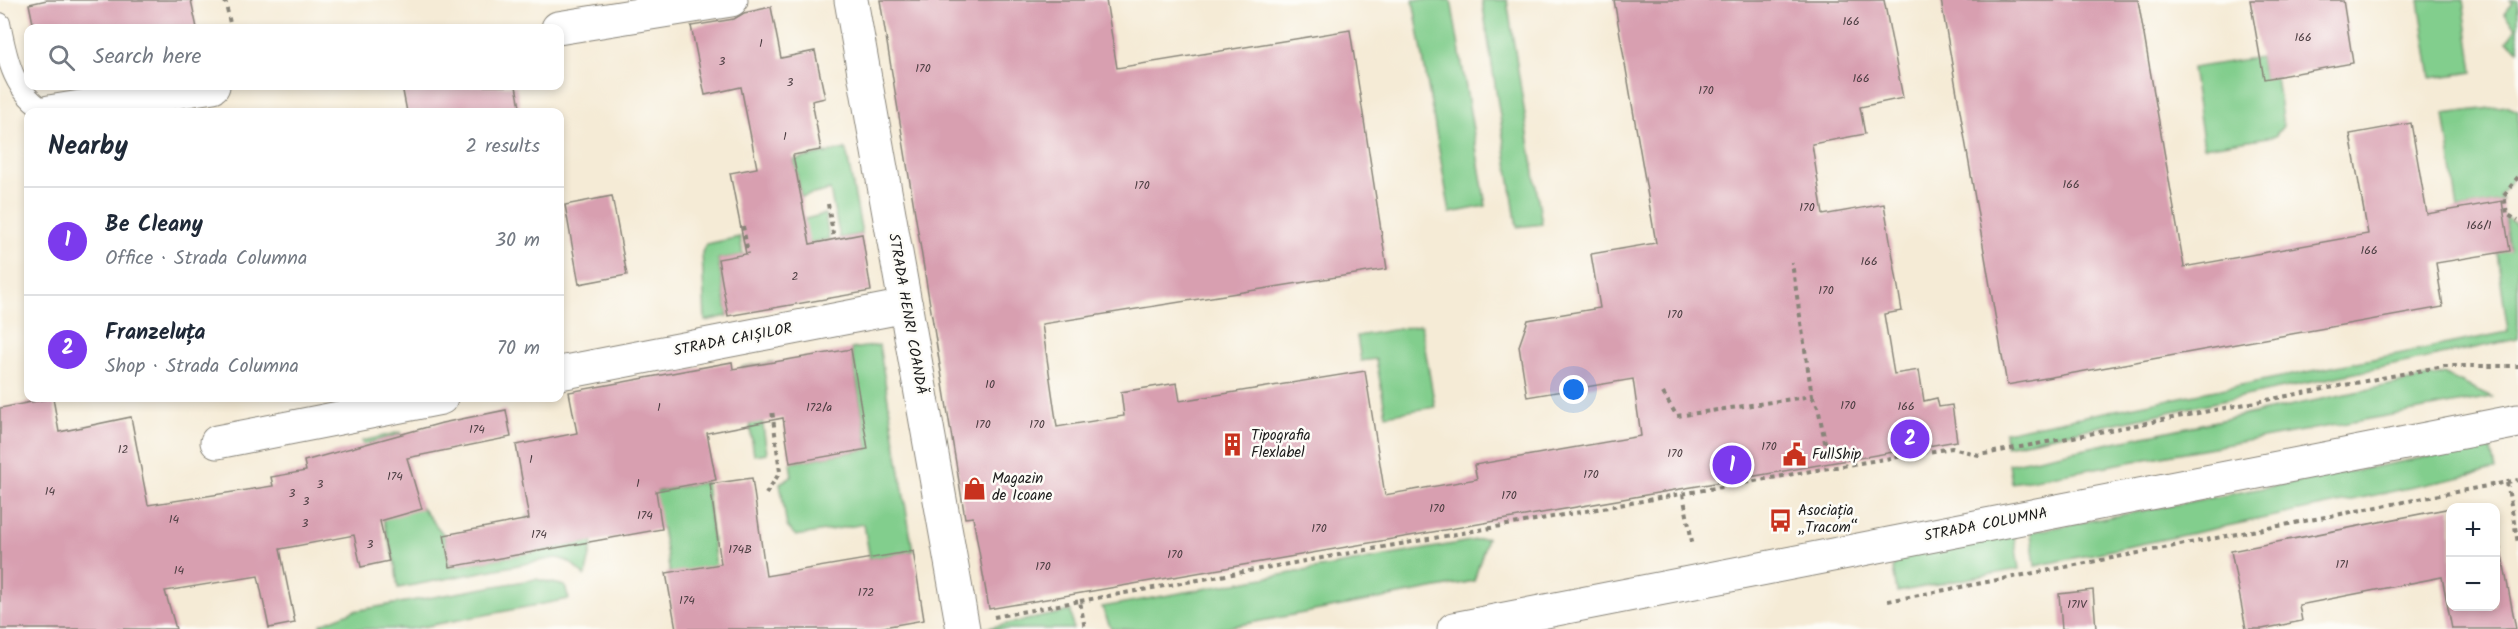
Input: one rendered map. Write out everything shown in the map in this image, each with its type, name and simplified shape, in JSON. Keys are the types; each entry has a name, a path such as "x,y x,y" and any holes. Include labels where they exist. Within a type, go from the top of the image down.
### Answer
{"street":[{"path":"564,27 731,0"},
{"name":"STRADA HENRI COANDĂ","path":"851,0 962,626"},
{"path":"73,108 188,90"},
{"name":"STRADA CAIȘILOR","path":"564,372 906,306"},
{"path":"217,442 421,402"},
{"name":"STRADA COLUMNA","path":"1454,629 2518,421"}],"lane":[{"path":"0,23 8,63 20,89 41,108"}],"path":[{"path":"225,0 230,24"},
{"path":"2518,177 2504,195 2507,214 2518,221"},
{"path":"828,204 834,239"},
{"path":"743,226 748,254"},
{"path":"1792,263 1812,396 1818,407 1828,456"},
{"path":"962,626 1080,601 1952,448 1979,455 2444,366 2518,366"},
{"path":"1663,393 1677,416 1812,396"},
{"path":"766,494 780,472 772,410"},
{"path":"1888,601 2518,480"},
{"path":"2507,483 2518,543"},
{"path":"1683,494 1699,580"},
{"path":"1080,601 1085,629"}],"green space":[{"path":"1413,0 1451,0 1486,206 1450,213"},
{"path":"1482,0 1507,0 1542,224 1517,227"},
{"path":"2419,0 2463,0 2473,72 2431,78"},
{"path":"2510,0 2518,0 2518,50 2507,41 2516,28 2504,14 2513,3"},
{"path":"2260,57 2264,78 2276,77 2283,126 2275,136 2204,147 2192,68"},
{"path":"2506,106 2518,111 2518,171 2499,196 2502,201 2458,209 2444,114"},
{"path":"846,149 862,234 840,238 830,190 801,197 794,160"},
{"path":"825,214 829,239 755,253 751,233"},
{"path":"2505,217 2518,226 2518,339 2006,446 2005,432 2508,332 2497,253 2510,250"},
{"path":"740,237 743,255 718,259 728,316 705,321 702,252 707,244"},
{"path":"1421,325 1435,407 1386,415 1376,359 1361,361 1357,336"},
{"path":"879,345 913,551 870,559 864,524 796,536 787,527 780,483 792,476 790,463 868,449 851,349"},
{"path":"773,362 760,406 767,453 754,455 741,367"},
{"path":"2443,374 2492,397 2012,483 2009,464"},
{"path":"400,432 401,434 369,443 444,535 450,567 593,541 586,574 584,576 568,561 555,558 398,588 395,564 362,441"},
{"path":"2490,445 2495,470 2035,566 2031,532"},
{"path":"706,482 723,629 670,573 662,528 527,520 527,516"},
{"path":"2014,535 2019,569 1897,592 1893,568 1901,554"},
{"path":"1487,538 1474,581 1218,629 1111,629 1102,607"},
{"path":"536,579 565,586 569,599 411,629 318,629 321,624 354,611"},
{"path":"1071,611 1073,629 982,629"}],"building":[{"path":"47,0 191,0 196,24 33,24 29,4"},
{"path":"880,0 1106,0 1117,68 1350,30 1387,269 1042,324 1057,427 1124,416 1121,392 1177,383 1180,401 1365,371 1385,495 1477,479 1474,465 1641,436 1633,379 1527,397 1519,346 1528,320 1600,308 1591,254 1656,243 1614,0 1884,0 1903,98 1860,107 1865,134 1812,144 1823,215 1884,204 1902,311 1884,314 1894,374 1919,370 1924,401 1937,398 1939,407 1952,405 1957,441 989,609 973,517 965,518"},
{"path":"1941,0 2138,0 2184,267 2368,234 2350,134 2411,123 2427,214 2502,201 2510,251 2436,263 2443,307 2007,385"},
{"path":"2250,0 2343,0 2353,63 2264,79"},
{"path":"771,7 781,58 815,51 825,98 812,101 821,150 793,155 810,244 862,234 871,291 728,316 718,259 746,254 730,173 757,168 741,87 705,95 691,26 734,19 744,13"},
{"path":"403,90 517,90 520,108 406,108"},
{"path":"612,196 627,275 579,284 565,205"},
{"path":"851,349 868,449 790,463 783,418 707,433 716,480 656,491 662,529 450,567 444,535 529,519 516,445 577,433 569,392 732,362 733,369"},
{"path":"32,402 54,402 59,432 131,417 148,505 273,486 271,477 306,471 304,461 442,423 506,410 511,437 407,458 422,509 380,521 389,561 361,567 354,535 280,549 295,623 269,628 258,576 165,591 176,629 0,629 0,408"},
{"path":"752,478 766,576 913,551 924,620 872,629 676,629 666,573 721,564 710,484"},
{"path":"2446,509 2446,598 2442,577 2299,605 2302,621 2262,629 2246,629 2231,551"},
{"path":"2500,545 2516,629 2452,629 2449,611 2500,611"},
{"path":"2093,590 2096,629 2062,629 2059,594"}],"place":[{"name":"Franzeluța","path":"1910,439"},
{"name":"Tipografia Flexlabel","path":"1233,445"},
{"name":"FullShip","path":"1794,455"},
{"name":"Be Cleany","path":"1732,465"},
{"name":"Magazin de Icoane","path":"974,488"},
{"name":"Asociația „Tracom“","path":"1780,520"}]}
